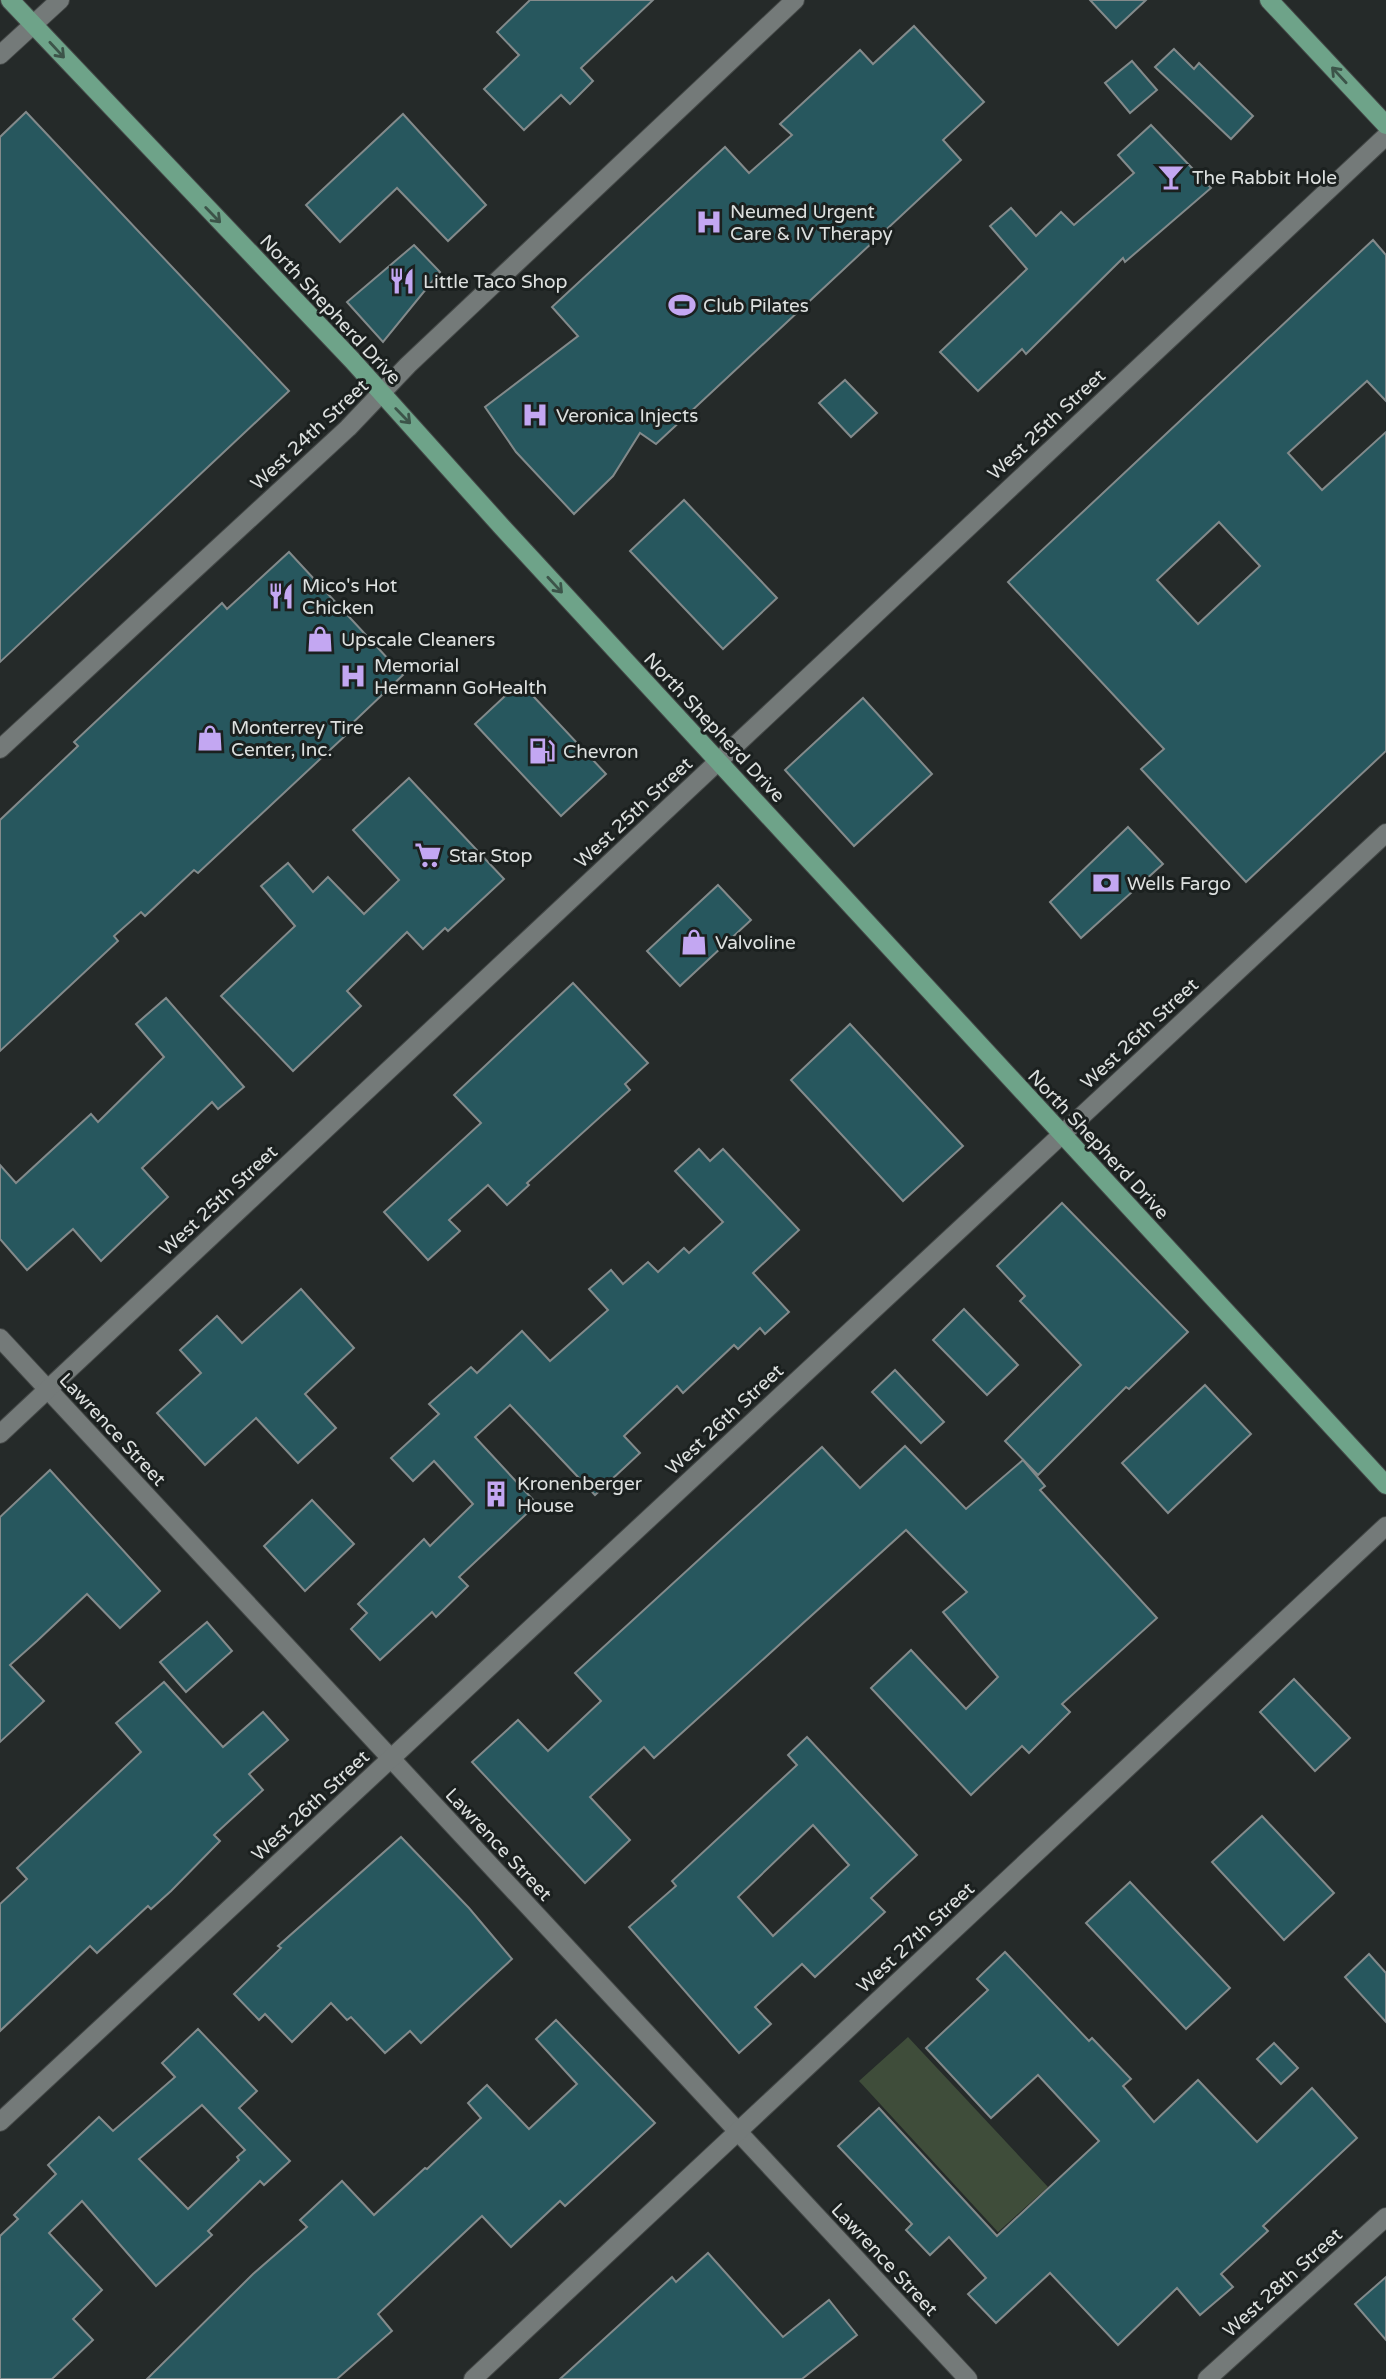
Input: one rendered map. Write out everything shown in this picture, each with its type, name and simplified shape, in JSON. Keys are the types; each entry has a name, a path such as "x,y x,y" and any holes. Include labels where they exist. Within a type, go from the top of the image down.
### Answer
{"main road":[{"name":"North Shepherd Drive","path":"10,0 382,395 1386,1485"},
{"path":"1269,0 1386,125"}],"street":[{"path":"0,55 60,0"},
{"name":"West 24th Street","path":"0,749 382,395 408,365 795,0"},
{"name":"West 25th Street","path":"0,1433 1386,136"},
{"name":"West 26th Street","path":"0,2122 1386,833"},
{"name":"Lawrence Street","path":"0,1338 968,2379"},
{"name":"West 27th Street","path":"473,2379 1386,1526"},
{"name":"West 28th Street","path":"1207,2379 1386,2217"}],"green space":[{"path":"908,2037 1048,2187 998,2232 859,2081"}],"building":[{"path":"530,0 653,0 581,68 593,81 570,104 561,95 524,130 484,89 519,55 497,32"},
{"path":"1090,0 1146,0 1116,28"},
{"path":"914,26 984,102 943,140 961,160 656,444 640,433 613,476 574,514 516,452 485,407 578,336 552,307 725,147 749,173 792,135 780,124 860,50 873,64"},
{"path":"1174,49 1194,69 1199,63 1253,116 1231,139 1155,67"},
{"path":"1132,61 1157,90 1130,113 1105,83"},
{"path":"26,112 289,391 0,662 0,137"},
{"path":"403,114 486,205 448,241 397,188 340,242 306,205"},
{"path":"1151,125 1211,188 1125,262 1123,258 1026,354 1022,349 978,391 940,352 1027,269 990,226 1011,208 1036,236 1061,212 1074,225 1134,173 1118,155"},
{"path":"1373,240 1386,255 1386,401 1367,381 1288,453 1322,490 1386,432 1386,751 1246,882 1141,769 1164,749 1008,582","holes":["1219,522 1260,566 1198,624 1157,580"]},
{"name":"Little Taco Shop","path":"414,245 440,272 383,342 347,302"},
{"path":"845,380 877,413 851,437 819,403"},
{"path":"684,500 777,598 723,649 630,551"},
{"path":"289,552 403,675 343,732 346,735 198,873 194,870 145,916 141,912 114,936 118,941 0,1051 0,820 78,746 74,742 222,603 227,609"},
{"name":"Chevron","path":"520,682 606,774 561,816 475,724"},
{"path":"863,698 932,774 854,846 785,770"},
{"path":"409,778 504,879 448,931 445,928 423,949 407,932 347,991 361,1006 293,1071 221,996 295,926 261,886 288,863 313,892 328,877 364,914 399,880 353,830"},
{"name":"Wells Fargo","path":"1128,827 1163,864 1081,938 1050,902"},
{"path":"718,885 751,920 680,986 647,951"},
{"path":"573,983 648,1063 625,1084 630,1090 527,1183 529,1185 507,1205 488,1185 449,1220 460,1231 428,1260 384,1212 481,1123 454,1095"},
{"path":"166,998 244,1087 218,1109 212,1102 142,1168 168,1197 101,1261 73,1229 27,1270 0,1239 0,1165 16,1183 91,1114 98,1122 164,1057 136,1024"},
{"path":"850,1024 963,1146 903,1201 791,1080"},
{"path":"699,1149 710,1161 723,1149 799,1230 753,1273 789,1312 765,1334 760,1328 738,1349 734,1345 683,1393 677,1386 624,1436 640,1453 595,1495 510,1405 475,1437 537,1504 459,1577 468,1586 436,1617 432,1612 380,1660 351,1629 367,1613 358,1604 424,1539 430,1546 473,1504 434,1461 413,1481 391,1458 439,1414 429,1404 471,1367 477,1373 522,1331 550,1361 608,1310 589,1289 611,1270 623,1284 648,1262 658,1272 684,1248 689,1253 723,1222 675,1171"},
{"path":"1062,1203 1188,1332 1129,1389 1126,1387 1038,1475 1005,1441 1081,1365 1020,1301 1025,1296 997,1266"},
{"path":"301,1289 354,1348 305,1394 336,1428 298,1463 256,1418 205,1465 157,1413 201,1373 180,1350 217,1316 242,1343"},
{"path":"964,1309 1018,1365 987,1395 933,1340"},
{"path":"895,1370 944,1422 921,1443 872,1392"},
{"path":"1205,1385 1251,1434 1168,1513 1122,1463"},
{"path":"905,1446 966,1509 1023,1460 1045,1486 1040,1490 1157,1618 1062,1704 1070,1712 1029,1753 1022,1746 971,1795 871,1688 911,1650 966,1709 998,1677 943,1612 967,1592 906,1530 654,1758 644,1747 590,1797 630,1840 585,1883 472,1762 518,1720 548,1751 601,1701 575,1673 822,1447 860,1488"},
{"path":"50,1470 160,1591 120,1628 87,1594 10,1665 44,1701 0,1742 0,1517"},
{"path":"312,1500 354,1544 305,1591 264,1546"},
{"path":"207,1622 232,1651 186,1692 160,1662"},
{"path":"1294,1679 1350,1738 1315,1771 1260,1712"},
{"path":"164,1682 223,1747 263,1712 288,1740 249,1774 263,1790 214,1835 220,1841 171,1891 151,1909 148,1906 97,1953 90,1946 0,2031 0,1904 27,1879 17,1868 141,1752 116,1723"},
{"path":"807,1737 917,1855 871,1898 885,1912 815,1977 802,1964 755,2007 771,2024 739,2053 629,1927 676,1886 672,1881 797,1765 788,1755","holes":["813,1825 849,1865 773,1936 738,1897"]},
{"path":"1262,1816 1334,1893 1284,1940 1212,1862"},
{"path":"401,1837 469,1908 512,1959 421,2043 410,2031 385,2053 351,2017 347,2020 331,2003 292,2042 265,2014 259,2020 234,1994 281,1948 278,1946"},
{"path":"1130,1882 1230,1988 1186,2029 1086,1923"},
{"path":"1005,1952 1089,2041 1092,2038 1131,2079 1123,2086 1154,2122 1198,2080 1257,2142 1312,2088 1357,2138 1263,2226 1268,2231 1221,2274 1233,2287 1200,2315 1177,2288 1118,2345 1050,2273 996,2323 968,2294 986,2278 949,2237 930,2255 906,2230 912,2224 838,2146 879,2108 997,2236 1099,2141 1038,2075 991,2118 926,2048 988,1990 977,1979"},
{"path":"1369,1954 1386,1973 1386,2022 1345,1977"},
{"path":"556,2020 655,2123 565,2206 560,2201 511,2247 482,2216 378,2314 392,2331 337,2379 147,2379 253,2274 307,2227 300,2220 342,2181 374,2215 481,2118 468,2103 487,2085 529,2129 577,2084 536,2039"},
{"path":"198,2029 257,2091 239,2108 290,2161 264,2185 260,2181 208,2231 212,2235 156,2286 82,2201 49,2233 102,2290 73,2319 93,2340 52,2379 0,2379 0,2236 18,2219 14,2215 56,2174 48,2165 99,2117 113,2131 175,2077 162,2063","holes":["202,2105 245,2150 237,2157 239,2160 188,2209 139,2159"]},
{"path":"1274,2043 1298,2068 1281,2084 1257,2059"},
{"path":"708,2253 783,2337 829,2300 857,2335 802,2379 560,2379 672,2277 676,2282"},
{"path":"1386,2277 1386,2340 1355,2304"}],"place":[{"name":"The Rabbit Hole","path":"1171,177"},
{"name":"Neumed Urgent Care & IV Therapy","path":"709,222"},
{"name":"Little Taco Shop","path":"402,281"},
{"name":"Club Pilates","path":"682,305"},
{"name":"Veronica Injects","path":"535,415"},
{"name":"Mico's Hot Chicken","path":"281,596"},
{"name":"Upscale Cleaners","path":"320,639"},
{"name":"Memorial Hermann GoHealth","path":"353,676"},
{"name":"Monterrey Tire Center, Inc.","path":"210,738"},
{"name":"Chevron","path":"542,751"},
{"name":"Star Stop","path":"428,855"},
{"name":"Wells Fargo","path":"1106,883"},
{"name":"Valvoline","path":"694,942"},
{"name":"Kronenberger House","path":"496,1494"}]}
